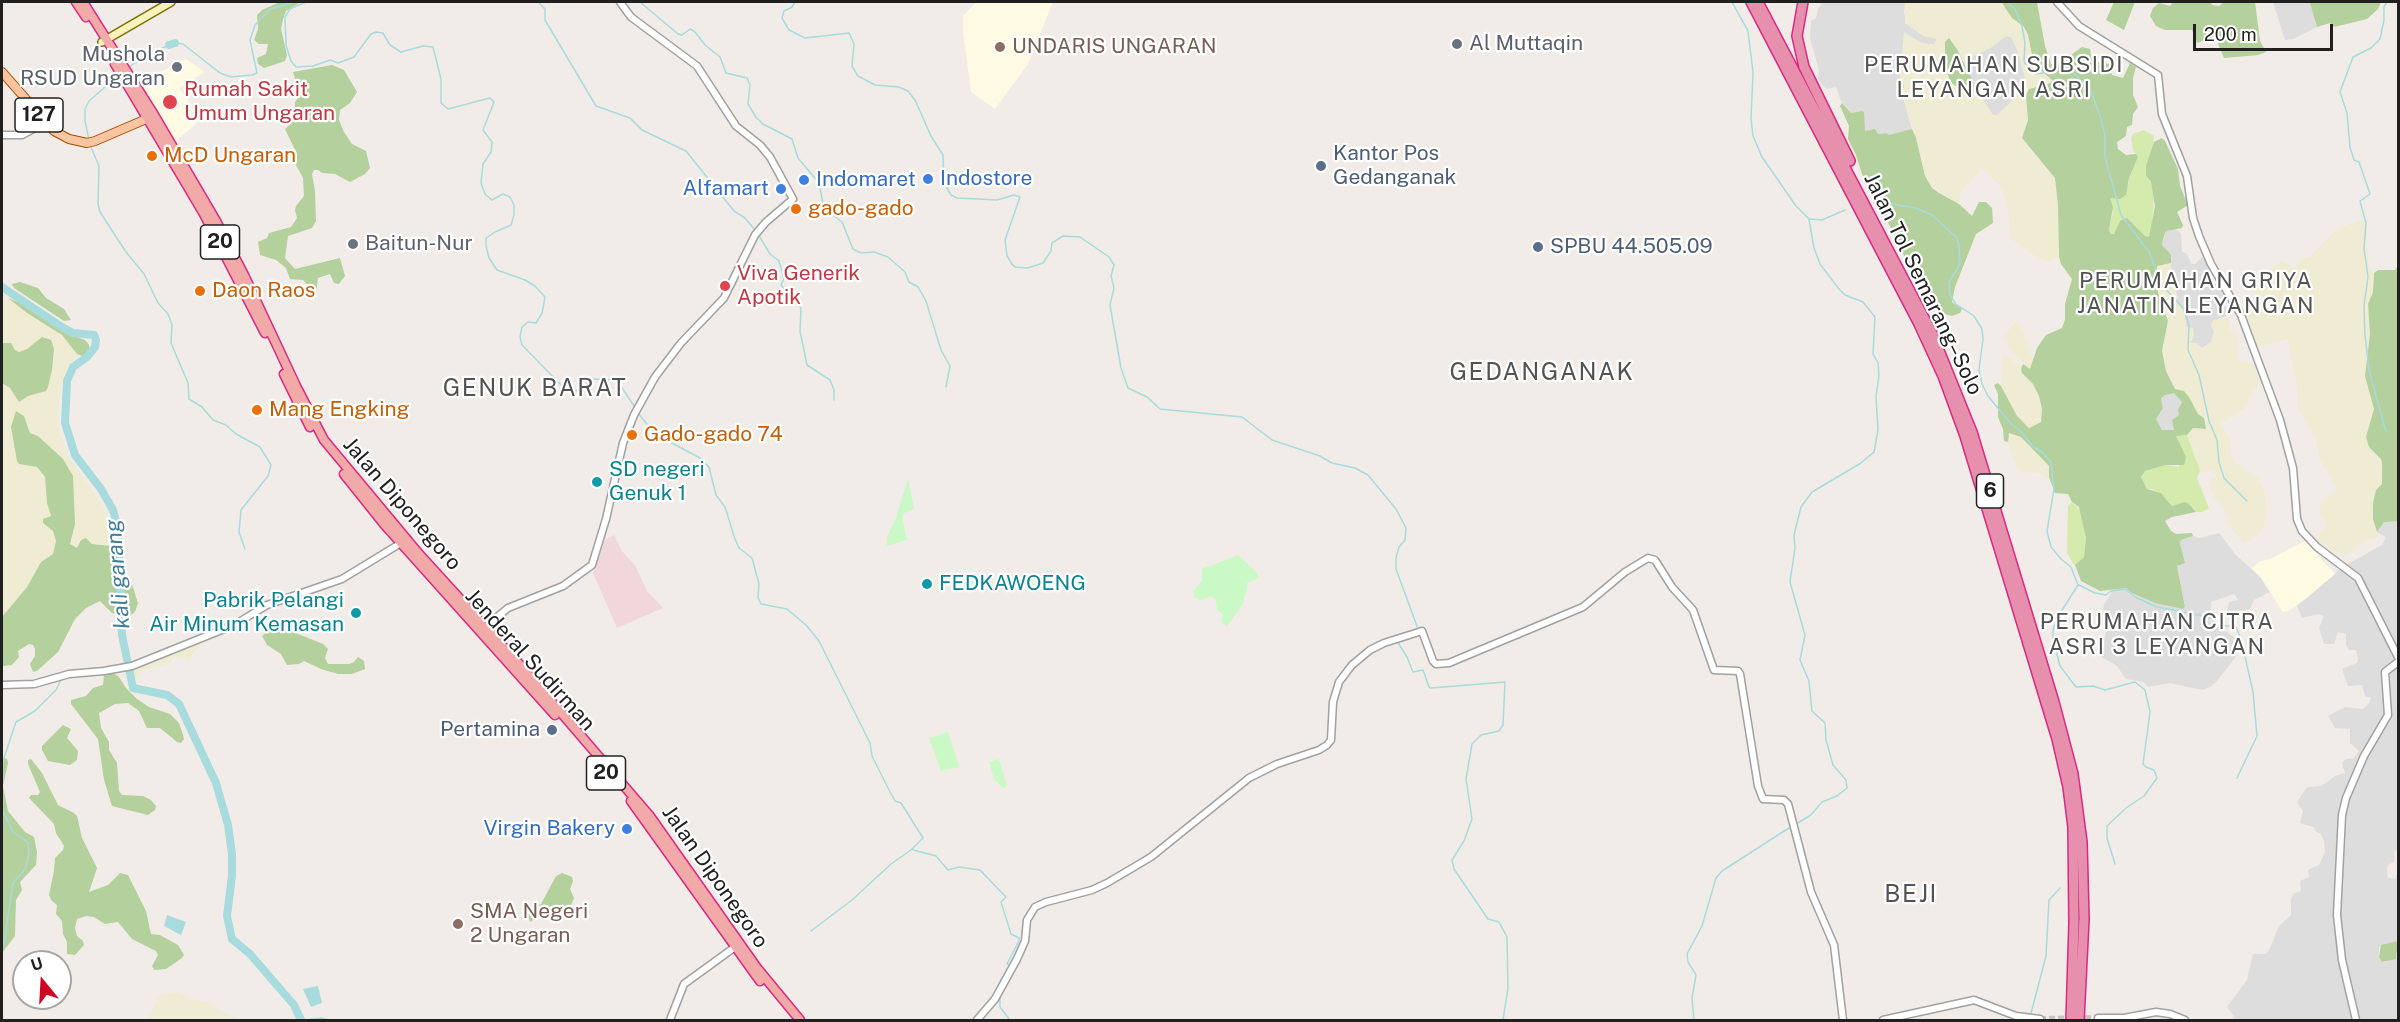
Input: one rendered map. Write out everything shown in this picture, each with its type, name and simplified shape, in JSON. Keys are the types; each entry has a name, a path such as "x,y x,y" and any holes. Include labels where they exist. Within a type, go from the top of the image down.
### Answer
{"highway":[{"name":"Jalan Diponegoro","path":"76,2 104,40"},
{"name":"Jalan Diponegoro","path":"83,2 242,276 297,402 317,437 353,486 410,555"},
{"path":"1744,2 1772,43"},
{"name":"Jalan Tol Semarang–Solo","path":"1751,2 1854,196 1931,349 1965,436 1980,483 2057,739 2068,787 2073,826 2074,924 2071,1020"},
{"name":"Jalan Tol Semarang–Solo","path":"1758,2 1932,333 1965,411 2054,702 2073,774 2082,842 2084,918 2079,1020"},
{"path":"1803,2 1797,36 1804,67 1868,198 1876,225"},
{"name":"Jalan Diponegoro","path":"272,342 324,440 442,583 584,744"},
{"name":"Jenderal Sudirman","path":"410,555 442,583"},
{"name":"Jenderal Sudirman","path":"584,744 639,808 792,1020"},
{"name":"Jalan Diponegoro","path":"737,945 800,1020"}],"main road":[{"path":"104,40 171,2"},
{"name":"127","path":"2,72 54,130 69,139 92,142 151,117"}],"street":[{"path":"483,629 508,608 563,586 588,569 594,559 603,530 623,443 635,413 670,356 719,306 758,232 793,199 777,167 759,145 736,126 697,66 635,20 620,2"},
{"path":"2057,2 2079,26 2158,75 2162,114 2187,176 2193,218 2199,236 2211,264 2241,315 2282,426 2292,468 2297,519 2301,531 2317,547 2356,576 2365,589 2398,657"},
{"path":"2,135 22,135 46,122"},
{"path":"2,685 34,684 62,676 132,666 234,625 267,605 351,574 401,543"},
{"path":"976,1020 995,999 1017,959 1025,941 1027,920 1035,907 1092,890 1107,883 1150,857 1249,778 1277,764 1319,750 1327,745 1331,740 1335,693 1346,673 1362,656 1377,646 1422,631 1433,661 1436,664 1449,663 1583,607 1625,572 1646,559 1652,559 1660,566 1672,587 1693,610 1714,670 1738,671 1740,674 1753,768 1761,797 1765,800 1786,801 1811,892 1833,945 1841,1019"},
{"path":"2356,1020 2342,960 2337,915 2342,815 2346,798 2370,742 2388,715 2385,672 2398,662"},
{"path":"670,1020 684,984 737,945"},
{"path":"1883,1020 1974,1000 2024,1018 2040,1019"},
{"path":"2098,1018 2124,1018 2156,1012 2185,1020"}],"shaded area":[{"name":"UNDARIS UNGARAN","path":"976,2 1053,2 1028,64 995,109 971,92 963,16"},
{"path":"1823,2 1905,2 1904,14 1937,39 1934,45 1921,43 1905,33 1900,82 1905,86 1901,91 1912,129 1889,136 1886,133 1877,134 1864,131 1862,111 1851,113 1841,101 1836,87 1827,89 1818,79 1819,71 1810,38 1811,21 1816,18"},
{"path":"1905,2 1997,2 2002,3 2015,21 2024,27 2040,71 2053,81 2033,88 2026,95 2028,120 2022,138 2055,178 2059,257 2050,261 2038,258 2010,238 2009,215 2004,195 1999,184 1982,169 1960,193 1959,204 1932,188 1925,176 1901,91 1905,86 1900,82 1904,32 1921,43 1934,45 1937,39 1923,36 1905,23","holes":["2006,36 2011,37 2025,77 2009,104 1996,116 1992,114 1978,91 1972,94 1945,64 1945,42 1948,38 1953,42 1964,66 1968,59 1992,47"]},
{"path":"2273,2 2310,2 2317,27 2293,39 2285,40"},
{"path":"2006,36 2011,37 2017,49 2025,77 2009,104 1996,116 1992,114 1981,97 1964,66 1968,59"},
{"name":"Rumah Sakit Umum Ungaran","path":"186,59 205,72 179,88 198,114 199,121 176,141 144,87 155,80 152,76"},
{"path":"2361,220 2368,220 2366,243 2370,269 2374,273 2373,292 2368,304 2370,334 2365,376 2374,409 2368,429 2369,447 2381,459 2382,484 2379,487 2375,530 2379,535 2375,539 2367,540 2346,555 2331,550 2316,538 2326,525 2320,514 2319,503 2337,491 2336,487 2320,459 2315,438 2298,408 2298,395 2288,339 2261,346 2256,344 2245,309 2257,306 2258,297 2256,293 2246,290 2244,280 2261,275 2283,261 2292,268 2296,267 2302,258 2310,257 2338,228"},
{"path":"2178,230 2181,234 2182,252 2186,253 2192,264 2202,257 2207,261 2212,271 2201,276 2205,287 2220,283 2230,299 2223,302 2227,312 2225,317 2219,318 2211,342 2202,348 2195,343 2190,343 2194,335 2186,327 2185,316 2176,301 2178,298 2171,273 2171,257 2162,245 2166,231"},
{"path":"2171,263 2171,273 2178,298 2176,301 2183,310 2186,327 2193,328 2194,335 2190,344 2195,343 2202,348 2211,342 2214,331 2211,326 2213,320 2230,318 2228,324 2230,330 2237,335 2236,357 2243,363 2252,363 2258,373 2258,386 2252,391 2245,408 2220,424 2230,439 2231,457 2237,464 2258,478 2265,494 2267,510 2263,530 2251,540 2243,542 2230,527 2224,508 2214,497 2210,488 2211,481 2216,476 2213,470 2204,473 2200,471 2187,435 2193,428 2203,430 2204,418 2198,414 2189,397 2175,389 2166,371 2162,351 2168,321 2158,293 2157,266"},
{"path":"2,293 27,313 62,335 79,356 70,364 62,380 58,409 59,428 65,452 103,506 111,539 110,546 92,544 90,540 77,548 70,544 75,524 69,467 38,436 30,433 24,416 15,453 19,464 37,467 45,478 47,503 51,516 47,518 56,541 53,554 41,562 27,587 2,617 2,383 10,388 16,399 46,391 52,370 54,349 43,338 19,352 2,343"},
{"path":"2015,322 2023,330 2033,361 2030,370 2013,354 2004,340"},
{"path":"2004,354 2018,364 2039,396 2042,414 2038,426 2030,428 2020,419 2008,401 2001,386 2002,356"},
{"path":"2174,392 2182,402 2174,431 2162,430 2156,419 2163,408 2161,400 2165,395"},
{"path":"2008,433 2021,437 2038,454 2049,466 2049,477 2046,479 2039,473 2022,472 2017,469 2008,442"},
{"path":"2398,521 2398,848 2394,852 2395,861 2388,865 2387,870 2388,878 2395,879 2398,872 2398,941 2379,947 2379,956 2382,962 2397,957 2398,948 2398,1020 2233,1020 2234,1016 2227,1007 2247,980 2253,954 2266,954 2279,926 2291,915 2291,900 2293,894 2301,891 2300,881 2309,877 2308,870 2319,865 2325,852 2321,834 2315,831 2314,827 2300,823 2303,811 2297,802 2307,787 2321,786 2335,776 2345,773 2342,763 2346,759 2354,758 2359,751 2350,743 2350,729 2335,728 2328,716 2345,707 2363,709 2371,698 2365,696 2362,685 2348,686 2342,669 2357,663 2358,659 2356,650 2349,650 2346,645 2346,634 2338,632 2334,644 2324,644 2319,628 2324,616 2319,614 2302,618 2297,606 2344,566 2382,545 2386,537 2377,532 2382,523"},
{"path":"2219,533 2235,554 2261,578 2270,592 2254,600 2250,609 2240,613 2227,611 2229,602 2238,600 2234,594 2211,602 2210,621 2234,637 2238,650 2235,658 2216,682 2202,690 2170,683 2148,687 2144,682 2126,679 2116,665 2101,657 2101,646 2106,634 2101,622 2104,605 2114,588 2128,588 2132,593 2155,603 2183,609 2185,607 2177,566 2185,563 2181,540"},
{"path":"614,535 622,551 635,565 647,591 663,608 617,628 593,573 605,540"},
{"path":"2305,541 2335,574 2289,611 2283,612 2252,568 2261,561 2270,559"},
{"path":"200,639 203,645 192,654 191,660 175,657 171,659 171,663 147,669 140,674 139,680 134,677 134,671 148,662"},
{"path":"179,992 194,1000 210,1003 236,1018 235,1020 147,1020 160,995"}],"green space":[{"path":"280,2 301,2 286,11 283,19 281,29 287,55 285,61 264,68 258,64 257,58 266,54 268,44 259,44 254,40 258,29 257,15 262,10"},
{"path":"1997,2 2037,2 2045,46 2051,64 2058,64 2082,47 2090,49 2091,56 2096,62 2109,64 2112,75 2123,78 2130,63 2136,67 2133,78 2133,95 2138,107 2133,114 2132,125 2127,127 2126,136 2117,142 2118,149 2126,155 2136,154 2138,157 2129,178 2126,195 2120,199 2110,198 2113,207 2109,230 2111,234 2114,234 2120,221 2127,218 2145,236 2149,237 2155,206 2151,182 2146,175 2146,166 2154,142 2162,138 2165,141 2178,169 2180,186 2188,205 2177,212 2183,225 2182,228 2166,231 2163,239 2162,245 2171,255 2171,263 2157,266 2158,293 2168,321 2162,351 2166,371 2175,389 2184,391 2189,397 2198,414 2204,418 2206,429 2193,428 2187,435 2176,436 2186,457 2184,465 2166,465 2145,471 2141,477 2147,489 2161,493 2172,506 2185,502 2196,512 2172,517 2165,521 2171,531 2176,534 2192,533 2193,536 2181,540 2180,543 2185,563 2177,566 2185,607 2183,609 2155,603 2126,588 2100,591 2081,581 2075,565 2084,557 2086,538 2079,507 2072,502 2068,494 2055,493 2049,477 2049,466 2021,437 2009,433 2008,442 2004,441 2003,429 1998,417 1998,394 1994,385 1998,383 2001,386 2017,416 2029,428 2041,422 2042,409 2039,396 2021,369 2023,364 2030,369 2037,348 2046,335 2062,328 2065,320 2065,304 2072,279 2061,264 2059,257 2055,178 2022,138 2028,120 2026,95 2029,89 2053,81 2034,64 2024,27 2012,18 2002,3","holes":["2174,393 2182,402 2178,410 2179,415 2172,420 2174,430 2162,430 2156,419 2163,408 2161,399 2165,395"]},
{"path":"2114,2 2135,2 2124,30 2106,20"},
{"path":"2173,2 2211,2 2212,5 2219,6 2224,2 2255,2 2260,41 2266,52 2258,55 2224,58 2215,37 2197,43 2192,30 2165,30 2156,26 2150,16 2153,8 2159,3 2170,6"},
{"path":"2381,2 2378,9 2367,19 2334,27 2330,23 2317,27 2310,3"},
{"path":"1949,38 1978,91 1966,93 1950,82 1945,64 1945,42"},
{"path":"332,65 344,70 357,92 350,103 340,110 339,120 352,144 366,151 370,168 365,174 350,182 335,174 322,173 318,170 314,170 312,174 316,221 312,228 288,236 285,258 295,269 340,258 345,276 339,284 334,283 330,274 318,278 316,294 308,291 303,280 290,279 286,268 276,260 260,255 258,242 267,238 269,233 291,227 297,218 296,206 304,196 303,178 296,165 296,152 285,129 295,120 295,102 300,95 293,72"},
{"path":"40,67 49,82 42,87 32,72"},
{"path":"1842,103 1851,113 1864,112 1865,131 1875,129 1878,134 1889,135 1912,129 1925,176 1932,188 1959,204 1972,216 1979,202 1986,202 1992,208 1993,223 1976,234 1955,287 1952,302 1962,309 1960,313 1952,316 1940,313 1921,292 1890,226 1864,180 1848,139 1849,126 1840,106"},
{"path":"2144,130 2154,136 2149,178 2154,193 2152,227 2149,237 2145,236 2127,218 2112,235 2109,230 2113,212 2109,198 2116,197 2129,183 2138,157 2133,150 2131,138 2133,134"},
{"path":"2398,265 2398,521 2384,522 2377,532 2373,519 2373,503 2376,490 2382,484 2382,463 2369,447 2366,437 2374,409 2365,376 2370,334 2368,304 2373,292 2374,273 2378,270 2395,270"},
{"path":"20,282 38,288 46,298 64,309 71,320 64,321 14,288 12,284"},
{"path":"8,298 28,306 65,333 85,340 89,345 89,351 82,356 77,354 62,335"},
{"path":"42,337 51,340 54,349 48,387 46,391 28,396 19,402 10,388 2,383 2,343 11,343 19,352 27,349"},
{"path":"16,411 24,416 30,433 38,436 63,459 73,476 75,524 70,544 77,548 81,540 86,538 92,544 110,546 114,575 130,578 138,603 135,612 127,618 112,613 100,601 86,608 75,619 58,652 33,672 30,664 35,656 35,649 29,644 18,651 19,657 12,665 2,666 2,617 27,587 41,562 53,554 56,541 53,531 43,523 43,519 51,516 47,503 45,477 37,467 19,464 17,461 11,427"},
{"path":"2187,435 2200,471 2197,478 2209,508 2202,512 2196,512 2189,504 2172,506 2164,496 2152,489 2147,489 2141,477 2145,471 2166,465 2179,467 2179,445 2176,436"},
{"path":"908,479 914,509 904,513 902,517 907,540 887,546 887,537 896,518"},
{"path":"2072,502 2081,511 2086,538 2084,557 2075,565 2067,552 2068,506"},
{"path":"1238,555 1257,573 1259,578 1247,583 1242,605 1227,626 1221,622 1223,614 1217,610 1216,601 1212,596 1200,600 1195,597 1193,591 1202,581 1202,569"},
{"path":"276,625 323,644 328,649 325,658 328,664 349,664 358,657 364,661 365,669 352,674 338,674 304,661 287,665 281,654 267,645 262,636"},
{"path":"112,672 137,699 149,707 170,714 179,723 183,735 184,739 181,743 160,728 147,728 139,711 128,703 115,704 99,713 101,728 109,742 109,750 117,763 119,791 122,795 143,796 151,800 156,806 155,810 148,815 112,806 104,780 98,739 71,704 71,700 86,696 93,688 103,685 104,675"},
{"path":"63,725 71,729 67,738 78,751 77,760 70,765 48,761 42,750 42,746"},
{"path":"948,732 959,767 941,771 929,738"},
{"path":"2,757 7,759 8,763 3,786 8,811 25,832 34,837 37,852 36,865 20,882 22,890 16,900 15,936 2,953"},
{"path":"31,759 42,773 58,805 77,816 82,838 97,868 89,892 108,885 120,873 128,875 146,911 151,934 160,935 178,945 184,955 182,958 166,969 154,970 152,966 158,955 156,951 132,939 118,922 105,924 94,917 86,916 77,919 75,928 77,936 84,945 75,955 72,955 72,950 67,950 62,921 56,914 57,905 49,895 55,858 64,846 56,833 54,824 29,798 40,792 28,760"},
{"path":"999,759 1007,786 1003,788 994,779 989,762"},
{"path":"562,873 572,877 573,881 570,889 574,898 565,916 555,922 546,913 539,914 531,922 526,916 528,912 541,904 556,876"},
{"path":"2398,941 2396,959 2382,962 2379,957 2381,945"}],"water":[{"path":"167,915 186,922 181,935 164,926"},
{"path":"318,986 322,1003 311,1007 303,989"}],"waterway":[{"path":"175,43 183,44 220,73 231,77 252,75 257,73 250,40 255,25 270,9 294,2"},
{"path":"306,2 290,9 285,17 286,45 291,61 296,67 313,66 330,60 338,63 354,57 371,34 383,33 390,45 401,52 423,46 433,47 441,79 441,103 448,109 490,98 494,102 483,130 492,142 491,152 483,164 481,183 485,194 492,200 503,194 510,197 514,205 514,215 511,225 486,238 489,258 497,270 525,280 535,286 545,297 542,313 536,323 528,322 522,327 520,337 522,345 562,386 578,391 592,379 617,380 636,409"},
{"path":"538,2 545,9 545,20 596,106 630,118 642,130 686,151 734,211 745,218 755,230"},
{"path":"640,2 678,34 682,35 690,29 695,32 705,45 720,57 726,73 747,78 750,85 748,104 756,117 763,124 792,139 798,158 819,183 824,209 842,222 853,249 861,253 874,252 888,257 905,272 909,282 918,287 926,301 941,350 950,366 946,387"},
{"path":"795,2 792,7 784,11 782,18 789,30 805,38 849,33 854,44 852,66 858,76 875,85 899,87 908,91 915,100 931,136 943,155 944,183 951,195 957,198 997,200 1014,195 1020,197 1005,240 1007,256 1015,267 1028,268 1043,263 1051,251 1052,243 1063,236 1080,237 1109,257 1114,265 1111,276 1114,288 1110,305 1121,368 1128,388 1147,397 1160,409 1242,417 1272,440 1320,456 1332,463 1355,468 1368,475 1396,509 1406,528 1405,540 1399,547 1396,558 1396,569 1418,629 1396,636"},
{"path":"1732,2 1748,31 1753,72 1751,119 1753,136 1762,157 1796,206 1809,219 1822,220 1845,210"},
{"path":"2007,2 2015,9 2022,26 2025,43 2024,61 2029,69 2036,74 2064,70 2073,72 2092,93 2101,119 2105,136 2105,157 2121,215 2149,252 2161,284 2183,308 2189,325 2188,350 2199,375 2209,421 2217,440 2219,462 2224,478 2247,501"},
{"path":"2386,432 2369,370 2365,335 2364,306 2368,277 2364,248 2366,223 2360,201 2370,194 2359,162 2354,160 2350,147 2347,113 2340,92 2353,57 2371,48 2380,39 2384,7 2387,2"},
{"path":"169,45 175,43"},
{"path":"129,67 147,55 169,45"},
{"path":"89,140 85,109 89,101 118,76"},
{"path":"90,145 99,166 98,204 100,212 126,252 144,274 158,303 168,314 172,325 171,343 188,383 189,399 202,407 213,420 226,425 236,434 260,447 271,465 268,476 241,510 239,532 245,549"},
{"path":"1879,202 1916,208 1932,215 1956,237 1960,264 1949,282 1950,295 1956,304 1974,316 1982,329 1979,370 1982,384 1988,396 2011,424 2051,462 2054,489 2047,531 2051,547 2071,567 2078,585 2057,618 2053,630 2060,666 2076,687 2093,686 2105,690 2135,682 2145,690 2150,712 2143,764 2154,770 2157,778 2144,796 2126,808 2107,826 2107,838 2115,864"},
{"path":"1796,824 1811,815 1822,802 1837,796 1847,788 1846,780 1833,765 1826,740 1825,723 1812,711 1809,681 1800,660 1805,635 1790,582 1795,548 1794,535 1801,507 1812,492 1861,463 1874,452 1878,430 1876,396 1879,376 1878,363 1873,354 1875,317 1863,302 1845,295 1820,264 1814,248 1809,219"},
{"path":"758,234 770,254 779,261 784,279 781,285 801,308 800,331 807,365 830,380 834,390 834,400"},
{"name":"kali garang","path":"2,287 73,333 94,335 95,347 87,357 73,367 67,381 65,423 75,455 101,489 113,510 118,529 122,635 133,688 167,695 179,704 216,783 228,825 232,876 227,916 232,939 250,954 294,1005 301,1020"},
{"path":"638,413 655,434 700,458 709,467 716,495 725,507 739,548 752,558 759,584 758,597 761,604 787,609 806,625 819,641 870,743 872,756 889,790 895,801 901,803 923,838 852,900 811,931"},
{"path":"2079,585 2095,593 2106,595 2111,591 2125,589 2137,598 2157,607 2209,617 2218,625 2236,627 2241,639 2253,692 2257,736 2237,778"},
{"path":"1397,641 1413,672 1423,670 1431,688 1505,682 1503,725 1499,731 1481,735 1472,744 1466,779 1472,819 1464,841 1452,860 1454,869 1488,919 1499,922 1507,937 1508,988 1503,1020"},
{"path":"2,764 16,722 35,711 56,690 61,680"},
{"path":"2,809 13,832 28,842 29,853 26,868 13,883 2,946"},
{"path":"1694,1020 1692,998 1696,975 1688,962 1687,954 1702,926 1716,878 1722,871 1792,826"},
{"path":"913,850 936,856 948,870 959,867 980,870 1006,897 1001,902 1011,934 1019,938 1007,964 1011,966"},
{"path":"2030,1017 2046,956 2049,900 2060,888"},
{"path":"1000,995 1000,1007 1010,1020"},
{"path":"304,1020 321,1018 329,1020"}],"tunnel":[{"path":"2040,1019 2098,1018"}],"place":[{"name":"Al Muttaqin","path":"1457,44"},
{"name":"UNDARIS UNGARAN","path":"1000,47"},
{"name":"Mushola RSUD Ungaran","path":"177,67"},
{"name":"Rumah Sakit Umum Ungaran","path":"170,102"},
{"name":"McD Ungaran","path":"152,156"},
{"name":"Kantor Pos Gedanganak","path":"1321,166"},
{"name":"Indostore","path":"928,179"},
{"name":"Indomaret","path":"804,180"},
{"name":"Alfamart","path":"781,189"},
{"name":"gado-gado","path":"796,209"},
{"name":"Baitun-Nur","path":"353,244"},
{"name":"SPBU 44.505.09","path":"1538,247"},
{"name":"Viva Generik Apotik","path":"725,286"},
{"name":"Daon Raos","path":"200,291"},
{"name":"Mang Engking","path":"257,410"},
{"name":"Gado-gado 74","path":"632,435"},
{"name":"SD negeri Genuk 1","path":"597,482"},
{"name":"FEDKAWOENG","path":"927,584"},
{"name":"Pabrik Pelangi Air Minum Kemasan","path":"356,613"},
{"name":"Pertamina","path":"552,730"},
{"name":"Virgin Bakery","path":"627,829"},
{"name":"SMA Negeri 2 Ungaran","path":"458,924"}],"district":[{"name":"PERUMAHAN SUBSIDI LEYANGAN ASRI","path":"1994,78"},
{"name":"PERUMAHAN GRIYA JANATIN LEYANGAN","path":"2196,294"},
{"name":"GEDANGANAK","path":"1542,373"},
{"name":"GENUK BARAT","path":"535,389"},
{"name":"PERUMAHAN CITRA ASRI 3 LEYANGAN","path":"2157,634"},
{"name":"BEJI","path":"1911,895"}]}
